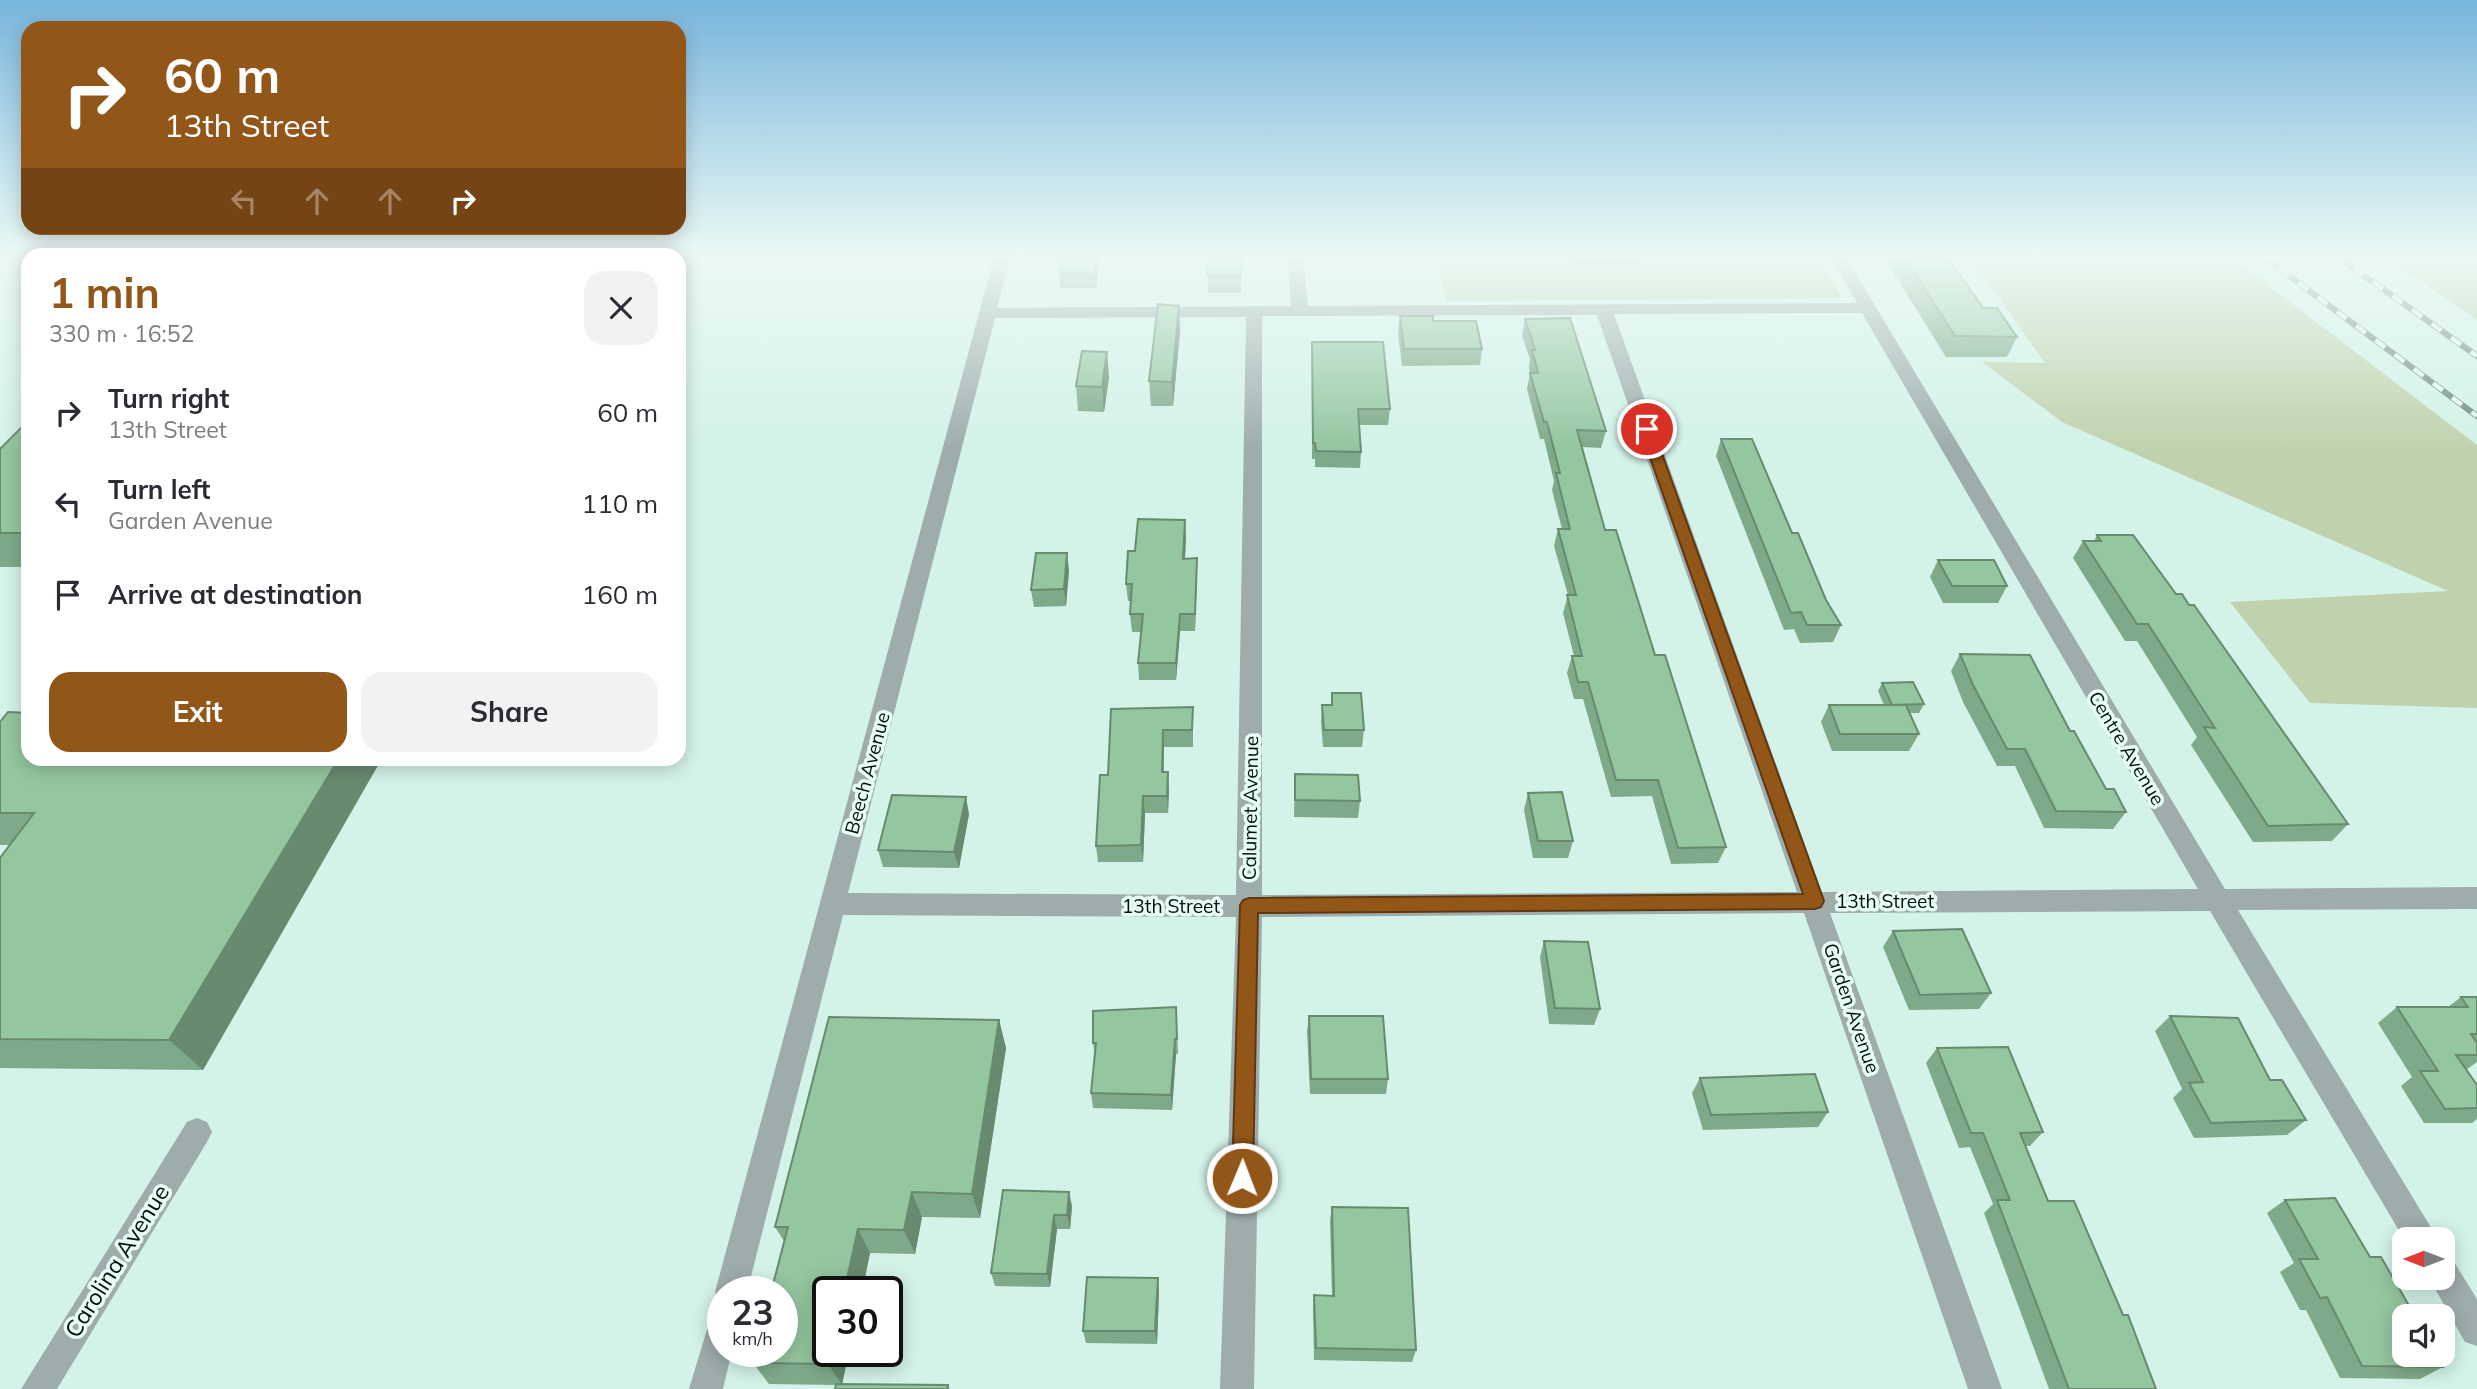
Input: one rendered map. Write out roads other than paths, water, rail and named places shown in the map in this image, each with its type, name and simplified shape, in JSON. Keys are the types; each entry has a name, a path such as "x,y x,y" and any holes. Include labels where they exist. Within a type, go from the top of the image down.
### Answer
{"street":[{"name":"Beech Avenue","path":"735,1276 987,319"},
{"name":"Calumet Avenue","path":"1237,1389 1249,905 1254,319"},
{"name":"Garden Avenue","path":"1607,319 1815,901 1985,1389"},
{"name":"Centre Avenue","path":"1874,319 2217,899 2415,1227"},
{"name":"13th Street","path":"832,905 2477,898"},
{"name":"Carolina Avenue","path":"38,1389 197,1132"},
{"path":"2453,1290 2477,1330"},
{"path":"706,1389 712,1367"}],"railway":[{"path":"2347,319 2477,416"},
{"path":"2425,319 2477,356"}]}
